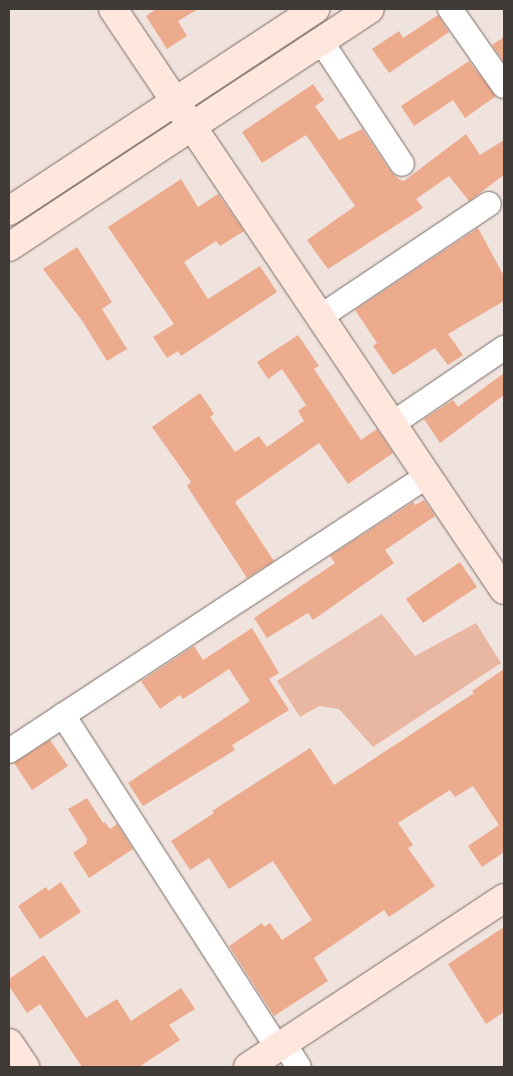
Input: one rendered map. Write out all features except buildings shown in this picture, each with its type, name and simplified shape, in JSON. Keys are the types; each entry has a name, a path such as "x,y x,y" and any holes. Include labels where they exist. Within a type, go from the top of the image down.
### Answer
{"street":[{"path":"113,9 504,590"},
{"path":"9,211 315,9"},
{"path":"9,247 370,9"},
{"path":"450,9 504,86"},
{"path":"321,41 402,164"},
{"path":"320,317 489,204"},
{"path":"392,424 504,348"},
{"path":"9,751 427,476"},
{"path":"63,715 281,1046 299,1067"},
{"path":"248,1067 504,898"},
{"path":"9,1043 25,1067"}],"shaded area":[{"path":"382,614 415,656 476,623 501,663 373,747 339,709 319,706 300,717 277,681"}]}
